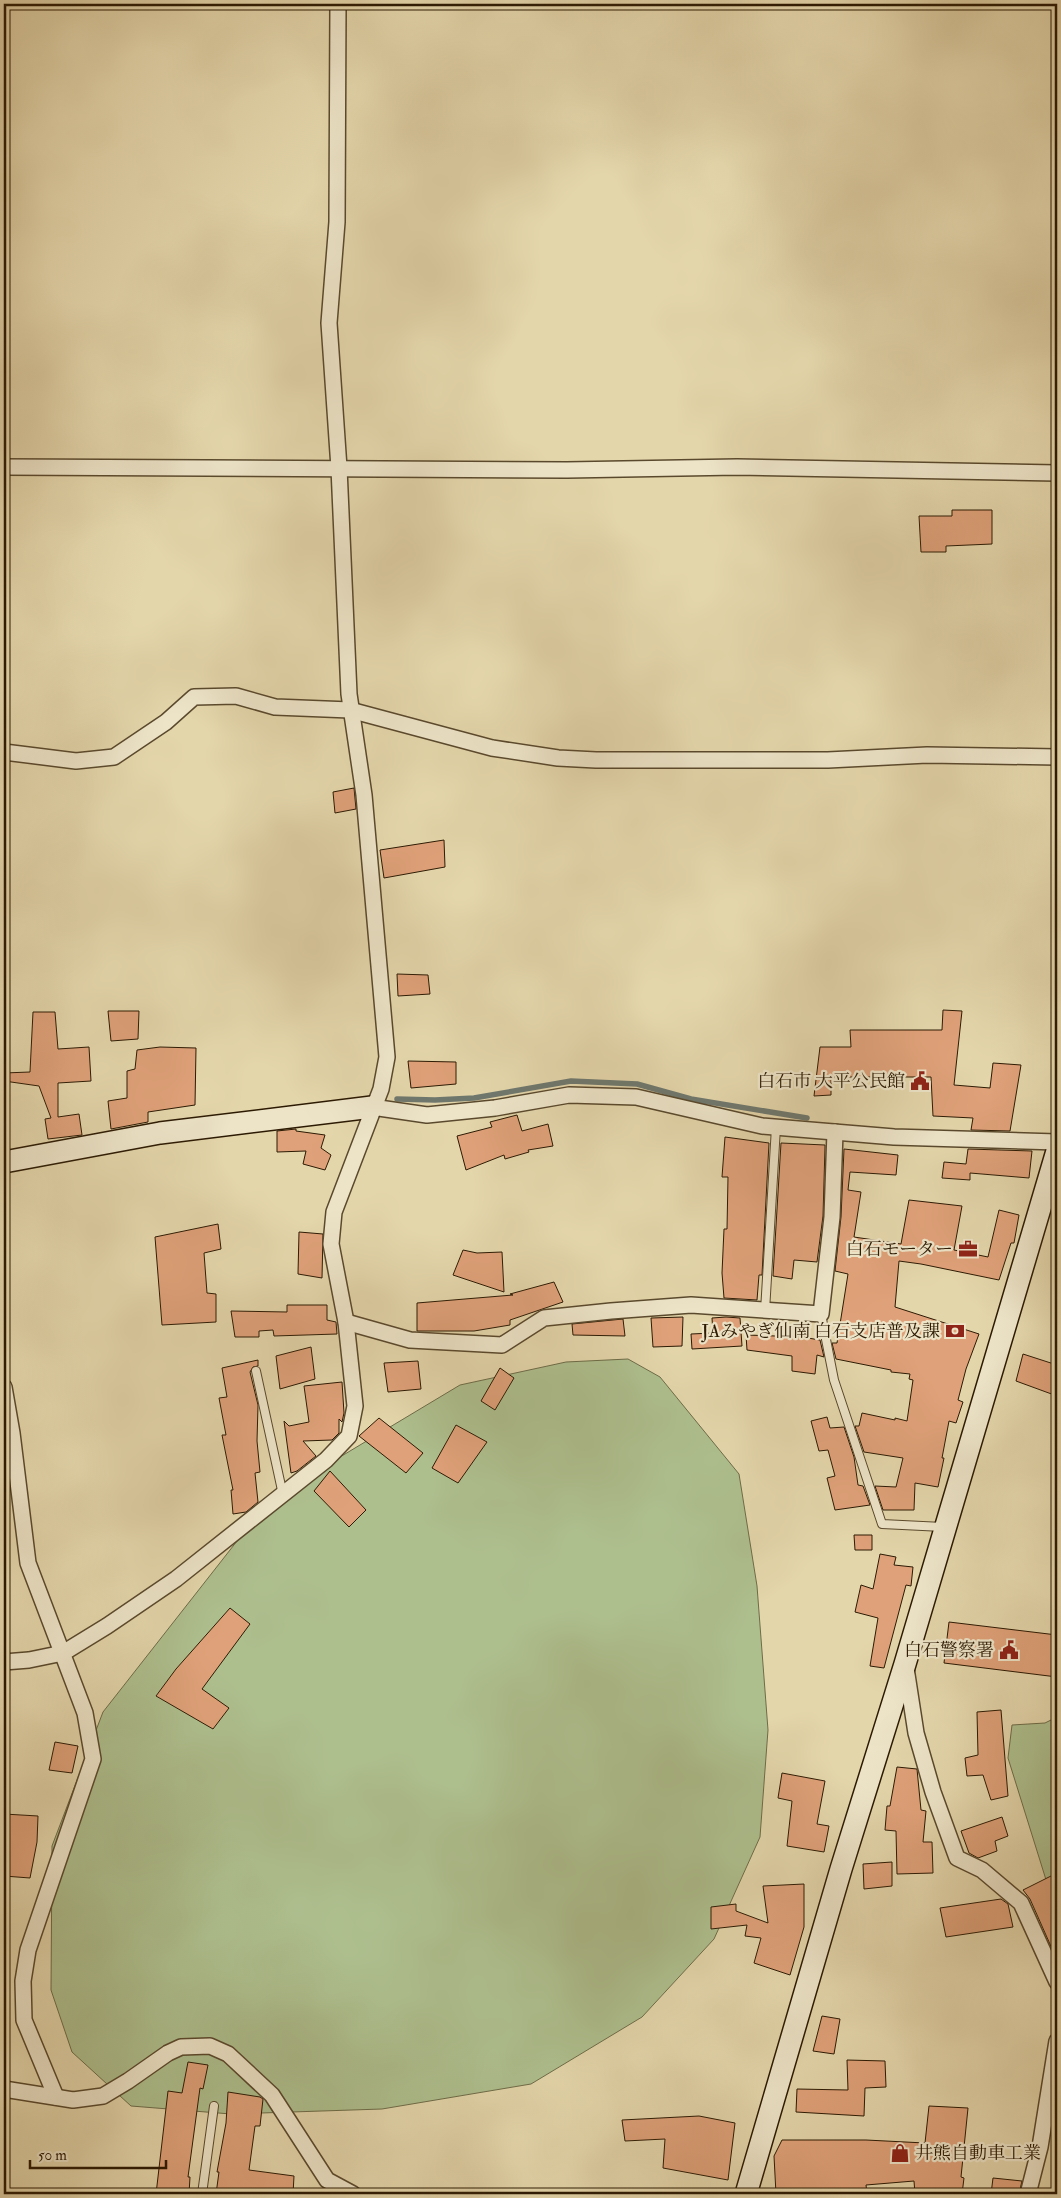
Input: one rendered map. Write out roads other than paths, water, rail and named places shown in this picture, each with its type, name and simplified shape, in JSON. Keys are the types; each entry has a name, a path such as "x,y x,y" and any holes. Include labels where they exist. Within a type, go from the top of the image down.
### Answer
{"street":[{"path":"4,1662 29,1660 63,1652 107,1626 176,1579 283,1495 326,1460 349,1436 355,1406 346,1322 331,1244 334,1212 372,1107 381,1089 387,1057 364,795 350,710 339,468 329,323 337,222 338,4"},
{"path":"4,467 567,470 737,467 1057,473"},
{"path":"4,752 76,761 114,757 166,722 194,697 236,696 275,707 350,710 492,748 558,758 596,760 828,760 927,755 1057,756"},
{"path":"4,1162 160,1133 372,1107 428,1114 495,1108 569,1095 636,1097 776,1127 894,1137 1057,1142"},
{"path":"346,1322 410,1340 502,1345 544,1318 691,1305 821,1314 832,1216 835,1132"},
{"path":"746,2194 841,1869 905,1664 1057,1151"},
{"path":"4,1387 12,1433 28,1563 85,1714 93,1758 28,1950 23,1981 24,2020 56,2097"},
{"path":"905,1664 916,1733 933,1792 957,1858 982,1870 1020,1903 1057,1982"},
{"path":"1028,2194 1040,2147 1057,2041"},
{"path":"4,2090 73,2100 103,2096 168,2053 181,2047 210,2046 228,2054 272,2095 328,2180 353,2194"}],"lane":[{"path":"765,1311 776,1127"},
{"path":"821,1314 834,1380 882,1524 946,1527"},
{"path":"256,1371 283,1495"},
{"path":"202,2194 214,2106"}],"waterway":[{"path":"397,1099 474,1098 571,1081 637,1084 691,1099 807,1118"}],"place":[{"name":"白石市 大平公民館","path":"920,1081"},
{"name":"白石モーター","path":"968,1249"},
{"name":"JAみやぎ仙南 白石支店普及課","path":"955,1331"},
{"name":"白石警察署","path":"1009,1650"},
{"name":"井熊自動車工業","path":"900,2153"}]}
